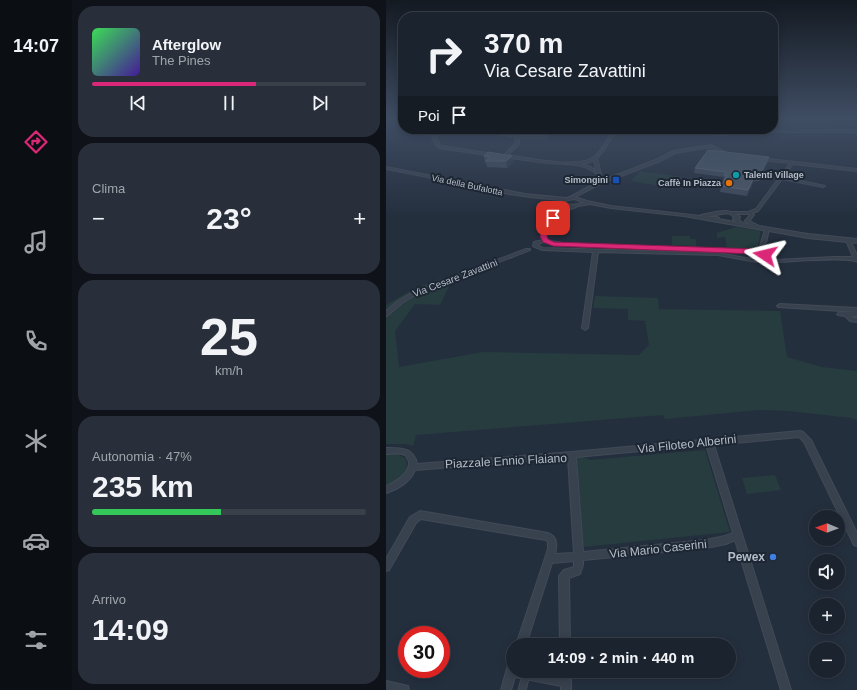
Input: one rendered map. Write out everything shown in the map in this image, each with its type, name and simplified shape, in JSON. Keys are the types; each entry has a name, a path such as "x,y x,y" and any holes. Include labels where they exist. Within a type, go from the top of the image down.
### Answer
{"street":[{"path":"466,151 574,163 590,168 599,174"},
{"path":"505,156 510,151"},
{"path":"574,163 589,161 595,158 600,151"},
{"name":"Via Cesare Zavattini","path":"528,250 536,244 546,223 565,201 604,179 611,178 659,160 673,152 682,151"},
{"path":"579,204 581,197 617,178 661,161 674,153 688,151"},
{"path":"715,151 731,155 726,151"},
{"path":"595,158 600,179 597,184"},
{"path":"756,159 857,170"},
{"path":"692,217 716,216 723,212 750,213 757,210 792,163"},
{"path":"593,190 604,179 597,165"},
{"name":"Via della Bufalotta","path":"386,168 503,192 565,201"},
{"path":"781,178 823,186"},
{"path":"586,189 593,190"},
{"path":"565,201 579,204"},
{"path":"565,201 579,204 604,205 684,215 716,216 741,226"},
{"path":"548,243 543,236 549,223 564,210 579,204"},
{"path":"732,213 737,216 736,219 740,223 767,229"},
{"path":"750,213 752,215 747,221 757,227"},
{"path":"684,215 741,226 857,241"},
{"path":"726,221 736,219"},
{"path":"761,253 767,229"},
{"path":"848,240 856,260"},
{"path":"548,243 549,246 544,248 536,247 536,244 542,242 569,245 752,252 761,253 766,256 765,259"},
{"name":"Via Cesare Zavattini","path":"386,314 396,304 415,293 528,250 544,248 720,254 758,261 765,259 775,261 834,258 856,260"},
{"path":"585,328 596,250"},
{"path":"750,260 746,255 752,252"},
{"path":"780,306 857,310"},
{"path":"840,314 851,319 857,314"},
{"name":"Via Filoteo Alberini","path":"572,455 793,434 803,435 807,440 857,542"},
{"path":"709,442 786,690"},
{"path":"386,451 400,450 406,453 413,461 411,473 404,481 386,490"},
{"name":"Piazzale Ennio Flaiano","path":"413,467 572,455 578,557"},
{"path":"386,567 412,522 418,516 425,515 546,536 552,541 553,546 522,638"},
{"name":"Via Mario Caserini","path":"549,559 706,544 726,540 737,535"},
{"path":"565,638 564,576 566,573 578,570 578,557"},
{"path":"506,690 509,678"},
{"path":"522,690 525,678"},
{"path":"546,678 566,681"},
{"path":"386,686 404,690"}],"green space":[{"path":"640,171 682,177 674,188 631,181"},
{"path":"736,227 761,231 757,250 727,249 725,237 717,238 717,233"},
{"path":"672,236 690,236 690,239 696,239 696,246 672,245"},
{"path":"443,278 450,284 440,305 415,304 395,331 399,367 483,352 639,355 649,345 645,321 628,320 628,309 593,308 595,296 658,298 659,309 780,311 787,357 822,367 857,371 857,420 851,418 788,411 759,410 665,419 663,415 416,435 413,446 406,444 386,444 386,305 413,289"},
{"path":"705,450 730,532 583,547 577,457 583,457 590,460"},
{"path":"397,454 406,459 407,469 398,480 386,485 386,455"},
{"path":"775,475 781,490 747,494 742,478"}],"building":[{"name":"Talenti Village","path":"707,151 769,157 759,176 755,175 748,190 721,186 727,175 724,175 726,172 695,168"},
{"path":"488,152 512,156 506,161 486,161 490,157 484,156"}],"place":[{"name":"Talenti Village","path":"736,175"},
{"name":"Simongini","path":"616,180"},
{"name":"Caffè In Piazza","path":"729,183"},
{"name":"Pewex","path":"773,557"}],"route":[{"path":"553,218 543,236 545,240 553,244 738,251 756,252 765,255"}]}
